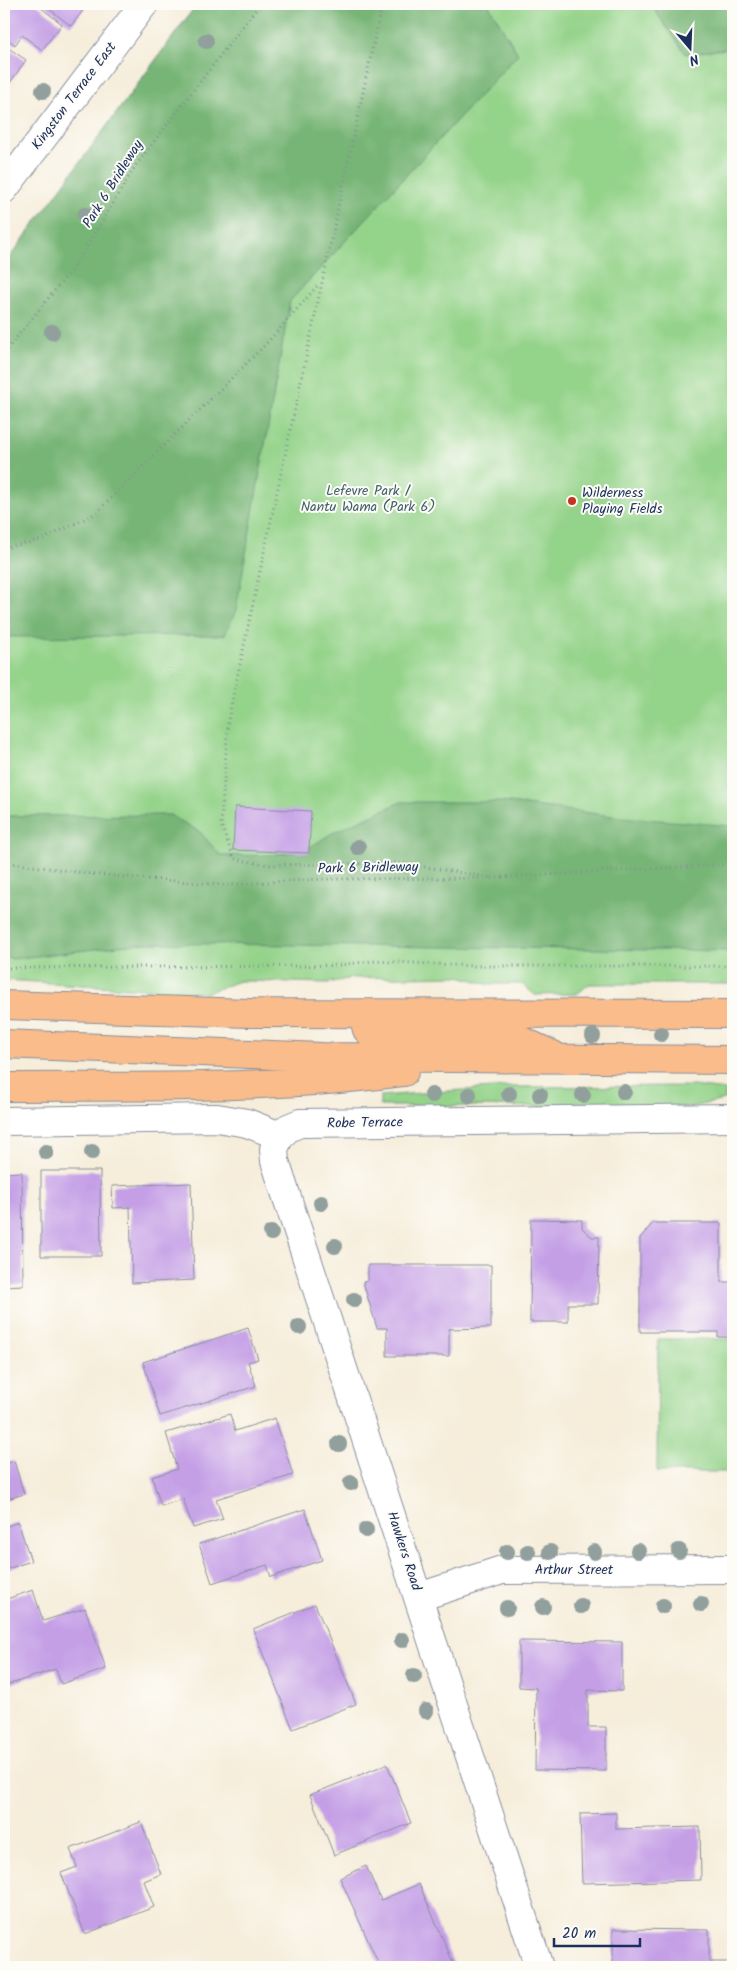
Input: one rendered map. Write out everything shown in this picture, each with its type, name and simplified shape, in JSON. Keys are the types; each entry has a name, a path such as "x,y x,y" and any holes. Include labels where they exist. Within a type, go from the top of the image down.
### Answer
{"highway":[{"path":"4,1005 230,1013 363,1015 733,1014"},
{"path":"363,1015 367,1030 373,1035 505,1037 522,1041 554,1055 571,1059"},
{"path":"4,1044 323,1057 494,1060 733,1060"},
{"path":"4,1087 305,1084 494,1060"}],"street":[{"name":"Kingston Terrace East","path":"4,189 144,4"},
{"name":"Robe Terrace","path":"280,1136 288,1128 300,1123 733,1118"},
{"path":"4,1121 224,1119 247,1122 280,1136"},
{"name":"Hawkers Road","path":"280,1136 274,1149 275,1161 539,1967"},
{"name":"Arthur Street","path":"419,1597 502,1570 733,1569"}],"path":[{"name":"Park 6 Bridleway","path":"4,353 76,264 136,165 260,4"},
{"path":"382,4 228,720 222,825 234,859 269,865 402,863 492,878"},
{"path":"4,548 40,540 95,514 266,345 321,282"},
{"name":"Park 6 Bridleway","path":"4,862 91,874 224,884 322,879 492,878 733,864"},
{"path":"4,968 304,966 340,965 372,961 474,966 733,966"}],"green space":[{"name":"Lefevre Park / Nantu Wama (Park 6)","path":"197,4 733,4 733,984 589,984 577,994 535,995 522,984 487,984 459,976 352,978 328,983 239,981 206,993 4,980 4,265"},
{"path":"197,4 488,4 518,54 290,301 236,610 225,635 4,637 4,265"},
{"path":"650,4 733,4 733,48 686,54"},
{"path":"401,802 502,802 621,817 733,826 733,951 144,943 12,959 4,956 4,816 170,815 200,832 221,856 271,855 304,851 334,832"},
{"path":"694,1086 725,1090 725,1100 690,1107 380,1106 380,1096 506,1087"},
{"path":"658,1339 733,1339 733,1472 657,1472"}],"building":[{"path":"4,4 36,4 62,24 42,50 22,35 15,45 4,36"},
{"path":"43,4 88,4 71,26"},
{"path":"4,45 26,60 4,91"},
{"path":"235,807 311,811 309,853 233,850"},
{"path":"41,1171 100,1171 101,1256 41,1256"},
{"path":"22,1172 23,1285 4,1286 4,1173"},
{"path":"191,1183 194,1280 132,1283 130,1207 113,1208 112,1186"},
{"path":"531,1219 582,1220 582,1228 592,1237 599,1237 598,1304 568,1304 568,1322 530,1322"},
{"path":"653,1223 721,1223 721,1282 733,1282 733,1337 718,1337 718,1332 640,1332 640,1238"},
{"path":"368,1265 491,1265 491,1328 449,1329 449,1356 387,1356 387,1328 377,1328 363,1282 368,1281"},
{"path":"248,1328 258,1359 248,1362 256,1386 160,1416 143,1362"},
{"path":"230,1414 235,1431 275,1418 293,1475 216,1499 223,1519 193,1528 183,1499 161,1506 152,1477 177,1469 166,1433"},
{"path":"14,1461 24,1494 4,1500 4,1464"},
{"path":"305,1509 322,1560 271,1577 267,1565 212,1583 199,1544"},
{"path":"18,1522 31,1561 4,1570 4,1527"},
{"path":"33,1590 43,1621 85,1608 106,1669 61,1684 56,1669 4,1686 4,1600"},
{"path":"315,1604 356,1704 293,1729 253,1629"},
{"path":"519,1641 622,1642 622,1691 588,1690 588,1727 606,1727 606,1771 535,1770 536,1688 519,1687"},
{"path":"387,1764 411,1823 334,1855 310,1795"},
{"path":"616,1813 616,1829 700,1827 701,1880 582,1883 580,1814"},
{"path":"141,1822 161,1874 144,1881 154,1907 85,1934 61,1873 77,1867 70,1849"},
{"path":"366,1866 381,1900 419,1884 455,1967 380,1967 340,1878"},
{"path":"613,1929 709,1930 709,1962 733,1962 733,1967 613,1967"}],"place":[{"name":"Wilderness Playing Fields","path":"572,501"}]}
